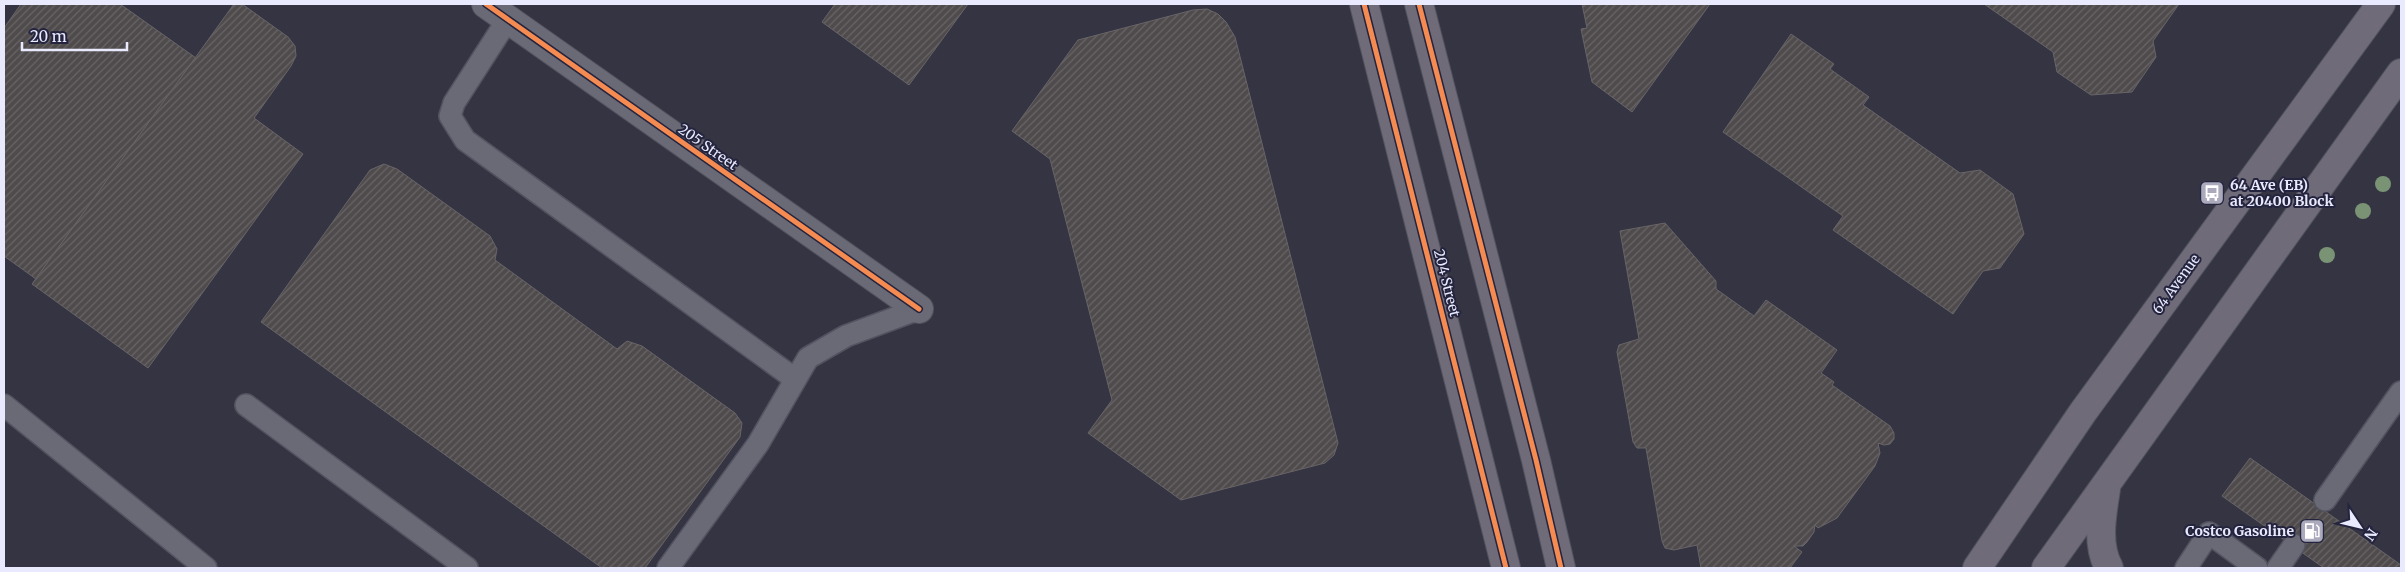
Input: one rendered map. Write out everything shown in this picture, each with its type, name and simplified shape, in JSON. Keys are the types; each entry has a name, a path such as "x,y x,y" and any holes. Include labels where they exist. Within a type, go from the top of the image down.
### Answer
{"main road":[{"name":"204 Street","path":"1364,4 1506,568"},
{"path":"1419,4 1536,460 1561,568"},
{"name":"64 Avenue","path":"1977,568 2083,412 2381,4"},
{"path":"2046,568 2401,73"},
{"path":"2106,486 2101,526 2105,560 2110,568"}],"street":[{"name":"205 Street","path":"486,4 919,308"}],"lane":[{"path":"508,19 454,103 450,116 465,140 795,379"},
{"path":"668,568 758,444 808,358 846,336 919,308"},
{"path":"2325,500 2401,392"},
{"path":"4,404 206,568"},
{"path":"246,405 467,568"},
{"path":"2186,568 2209,533 2257,568"},
{"path":"2278,568 2294,545"}],"building":[{"path":"21,4 120,4 196,58 36,279 4,256 4,28"},
{"path":"234,4 242,4 288,37 295,46 296,56 291,66 254,118 303,154 148,368 32,284"},
{"path":"835,4 968,4 909,85 822,22"},
{"path":"1582,4 1710,4 1632,112 1592,82 1581,29 1587,28"},
{"path":"1984,4 2179,4 2153,41 2156,57 2132,92 2091,95 2057,72 2053,52"},
{"path":"1207,9 1218,14 1226,22 1235,37 1338,443 1334,455 1325,463 1181,500 1088,433 1112,400 1050,159 1012,131 1078,40 1193,10"},
{"path":"1791,34 1834,64 1830,69 1869,97 1863,105 1960,173 1980,170 2013,194 2024,234 2000,268 1983,271 1953,314 1833,230 1843,216 1723,132"},
{"path":"384,164 397,169 490,236 497,249 495,260 617,349 627,341 642,346 735,413 742,423 740,437 645,568 602,568 261,322 370,170"},
{"path":"1665,223 1716,281 1716,289 1754,316 1766,300 1837,350 1821,373 1834,382 1832,385 1890,426 1894,433 1894,439 1890,444 1878,443 1880,453 1875,466 1837,518 1818,528 1815,525 1814,532 1803,546 1794,546 1802,552 1790,568 1701,568 1697,545 1674,550 1665,548 1662,541 1646,448 1637,448 1633,442 1617,352 1619,345 1639,339 1620,231"},
{"name":"Costco Gasoline","path":"2250,458 2401,565 2401,568 2324,568 2222,496"}],"cycle path":[{"path":"486,4 919,309"},
{"path":"1364,4 1506,568"},
{"path":"1419,4 1536,460 1561,568"}],"place":[{"name":"64 Ave (EB) at 20400 Block","path":"2212,193"},
{"name":"Costco Gasoline","path":"2312,531"}]}
